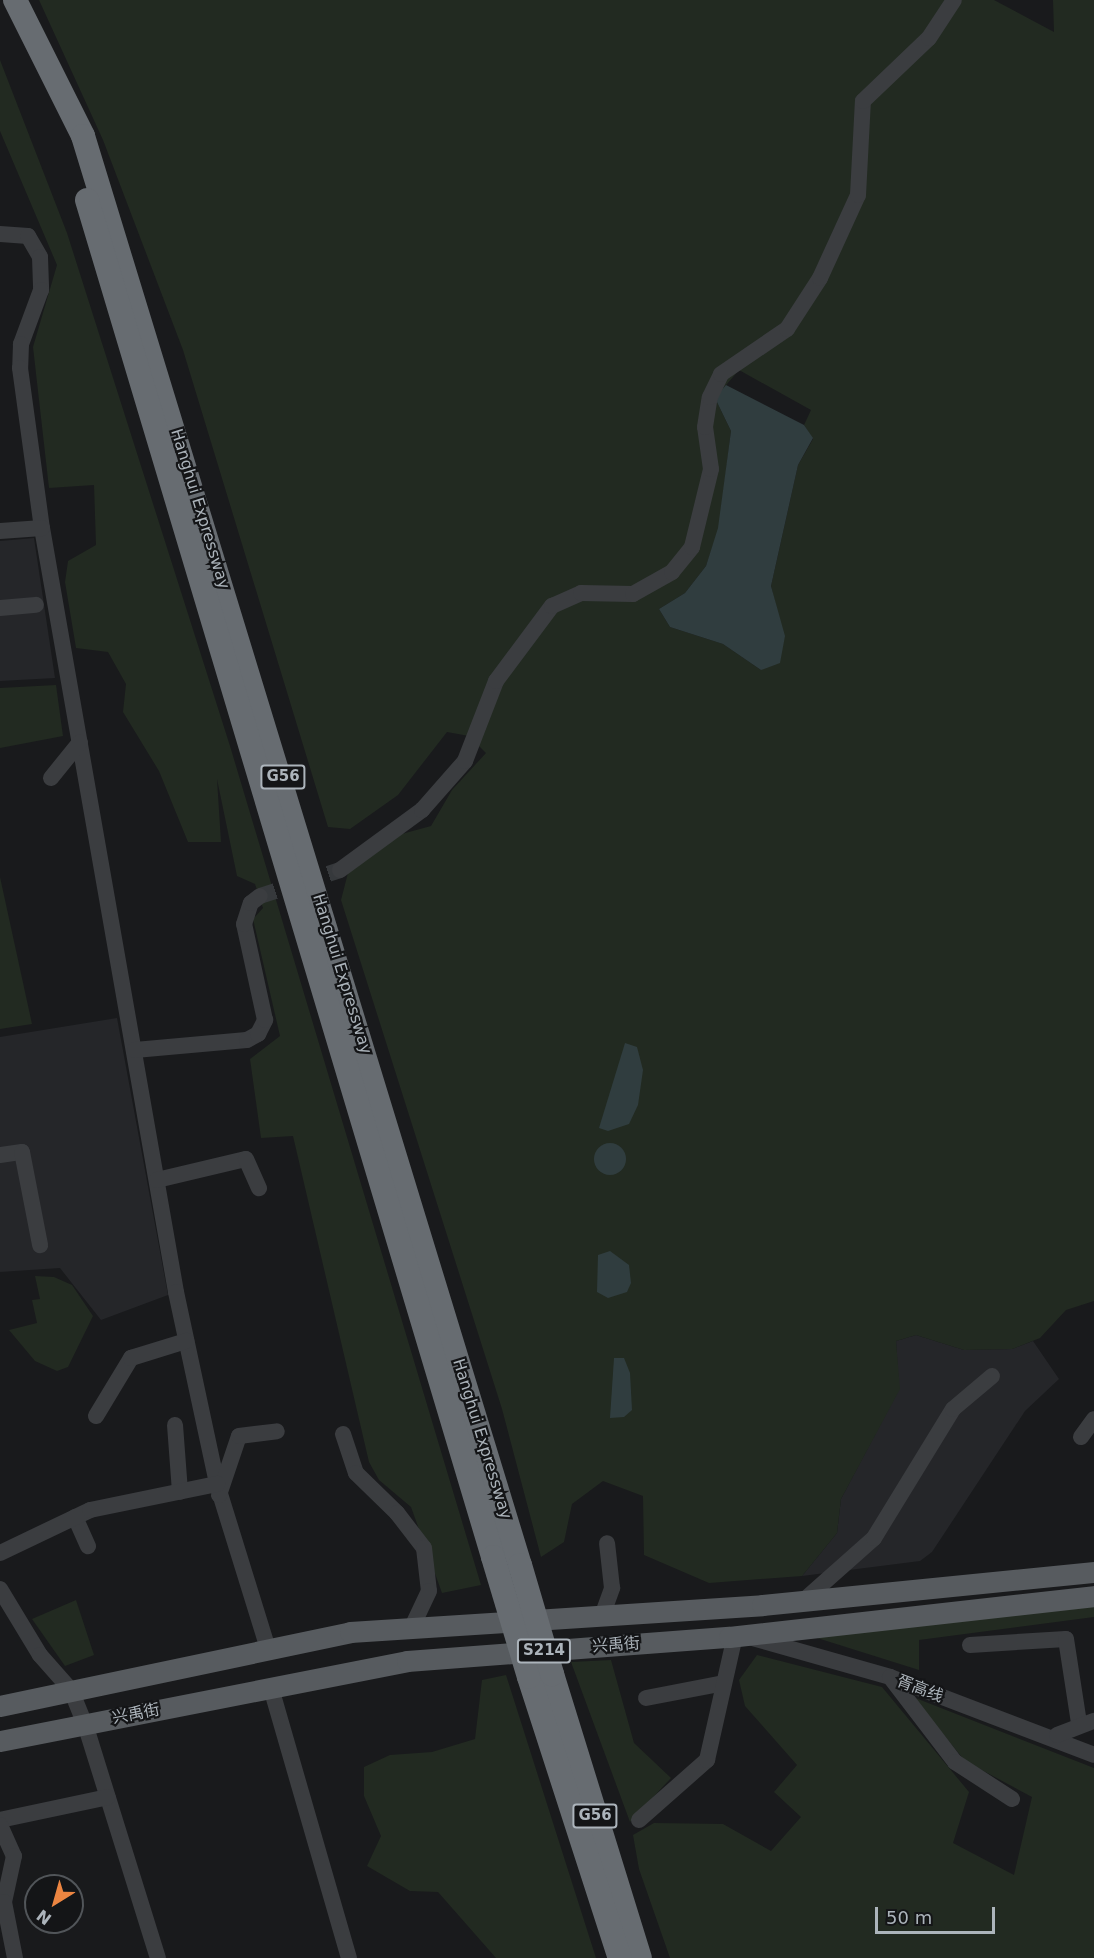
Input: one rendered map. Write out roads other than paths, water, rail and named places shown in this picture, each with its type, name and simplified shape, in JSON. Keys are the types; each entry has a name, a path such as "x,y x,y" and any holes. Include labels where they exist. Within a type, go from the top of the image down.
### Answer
{"highway":[{"name":"Hanghui Expressway","path":"15,0 84,136 640,1958"},
{"name":"Hanghui Expressway","path":"0,4 68,139 529,1677 600,1904 620,1958"},
{"path":"600,1904 612,1958"}],"main road":[{"name":"兴禹街","path":"0,1706 70,1689 350,1632 802,1602 1094,1572"},
{"name":"兴禹街","path":"0,1741 407,1661 739,1636 1094,1596"}],"street":[{"path":"340,870 422,810 465,761 496,681 552,606 581,592 633,594 672,572 692,548 711,469 705,427 710,397 722,374 787,329 820,279 858,195 863,101 928,38 954,0"},
{"path":"0,234 28,236 40,257 41,290 21,344 20,369 42,528 186,1341 218,1490 268,1649"},
{"path":"0,531 42,528"},
{"path":"0,608 36,605"},
{"path":"51,778 80,742"},
{"path":"135,1050 247,1040 258,1034 265,1020 244,924 251,903 260,896"},
{"path":"0,1155 22,1152 40,1245"},
{"path":"157,1180 246,1159 259,1188"},
{"path":"96,1416 131,1358 186,1341"},
{"path":"802,1602 874,1538 953,1409 992,1376"},
{"path":"1081,1437 1094,1419"},
{"path":"176,1425 180,1492"},
{"path":"218,1490 239,1436 277,1431"},
{"path":"343,1434 356,1473 409,1526 424,1548 429,1591 411,1629"},
{"path":"0,1553 75,1517 180,1492 218,1490"},
{"path":"75,1517 88,1546"},
{"path":"602,1616 612,1588 607,1543"},
{"path":"0,1589 40,1655 70,1689 85,1724 158,1958"},
{"path":"639,1820 707,1760 724,1683 739,1636"},
{"name":"胥高线","path":"739,1636 890,1677 1094,1755"},
{"path":"970,1645 1066,1639 1086,1722 1057,1735"},
{"path":"890,1677 955,1762 1012,1799"},
{"path":"646,1698 724,1683"},
{"path":"271,1688 349,1958"},
{"path":"15,1958 3,1902 14,1856 0,1823 108,1797"}],"tunnel":[{"path":"260,896 340,870"}]}
